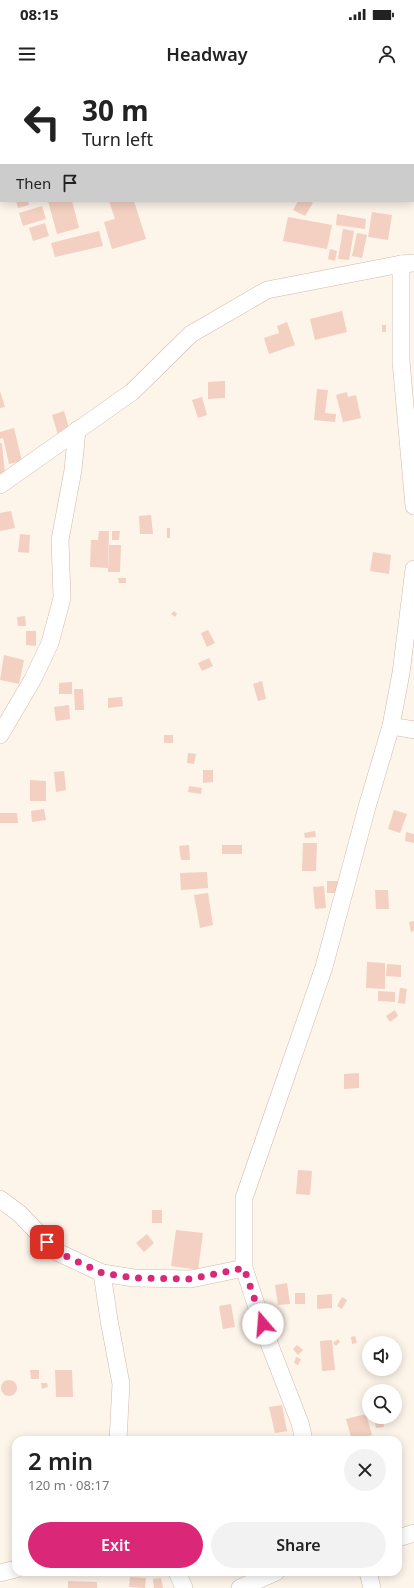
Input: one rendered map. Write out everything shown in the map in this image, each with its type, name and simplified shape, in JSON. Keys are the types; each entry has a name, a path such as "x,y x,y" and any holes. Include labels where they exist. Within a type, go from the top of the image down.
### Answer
{"street":[{"path":"0,485 132,392 191,334 267,290 407,264 401,361 414,506"},
{"path":"0,735 34,679 50,643 62,598 60,540 77,430"},
{"path":"303,1436 300,1422 268,1338 244,1268 244,1198 324,967 367,807 391,726 401,673 414,569"},
{"path":"391,726 414,730"},
{"path":"0,1199 20,1214 55,1251 102,1273 134,1278 191,1279 244,1268"},
{"path":"102,1273 121,1384 118,1436"},
{"path":"402,1537 414,1533"},
{"path":"0,1573 12,1570"},
{"path":"179,1576 184,1588"},
{"path":"240,1588 267,1576"},
{"path":"369,1576 372,1588"}],"building":[{"path":"16,202 28,202 29,205 18,208"},
{"path":"48,202 72,202 79,228 57,234"},
{"path":"109,202 134,202 146,239 112,249 104,222 115,219"},
{"path":"297,202 313,203 305,216 293,210"},
{"path":"42,206 46,219 23,226 19,213"},
{"path":"372,212 392,215 388,240 368,237"},
{"path":"337,214 366,219 365,229 336,225"},
{"path":"288,217 332,225 327,249 283,241"},
{"path":"45,223 49,236 33,241 29,228"},
{"path":"343,229 354,231 349,260 338,259"},
{"path":"99,231 103,246 55,257 51,243"},
{"path":"357,233 367,235 362,258 352,256"},
{"path":"330,249 337,251 335,261 328,259"},
{"path":"342,311 347,332 315,340 310,319"},
{"path":"287,322 295,345 269,354 264,338 279,333 277,326"},
{"path":"382,325 386,325 386,332 382,332"},
{"path":"225,381 225,398 208,399 208,382"},
{"path":"317,389 328,390 325,413 336,414 335,422 314,420"},
{"path":"0,391 5,407 0,408"},
{"path":"347,392 348,397 356,395 361,418 343,422 336,395"},
{"path":"202,397 207,415 198,418 192,400"},
{"path":"64,411 70,431 58,435 52,415"},
{"path":"14,428 22,461 9,464 3,438 0,439 0,432"},
{"path":"0,443 2,443 5,474 0,474"},
{"path":"11,511 15,528 0,531 0,513"},
{"path":"151,515 153,534 140,534 139,516"},
{"path":"167,528 170,528 170,538 167,538"},
{"path":"99,531 109,531 108,568 90,567 91,540 98,540"},
{"path":"112,531 120,531 119,540 112,540"},
{"path":"20,534 30,535 29,553 18,552"},
{"path":"109,545 121,545 120,572 108,572"},
{"path":"373,552 391,555 389,574 370,571"},
{"path":"118,578 126,578 126,583 119,583"},
{"path":"174,611 177,614 175,617 171,614"},
{"path":"25,616 26,626 18,626 17,617"},
{"path":"208,630 215,643 207,647 201,633"},
{"path":"26,631 36,631 36,646 26,645"},
{"path":"4,655 24,660 19,684 0,680"},
{"path":"209,658 213,666 202,671 198,663"},
{"path":"262,681 266,699 258,701 253,684"},
{"path":"72,682 72,694 59,694 59,683"},
{"path":"74,689 83,689 84,710 75,710"},
{"path":"122,697 123,706 108,708 108,698"},
{"path":"69,705 70,719 56,721 54,707"},
{"path":"164,735 173,735 173,743 164,743"},
{"path":"188,753 196,754 194,764 187,763"},
{"path":"203,770 213,770 213,782 203,783"},
{"path":"64,771 66,790 56,792 54,772"},
{"path":"30,780 46,781 46,801 30,801"},
{"path":"189,786 202,788 201,794 188,792"},
{"path":"44,809 46,820 32,822 31,811"},
{"path":"394,810 407,814 400,833 388,829"},
{"path":"0,813 17,813 18,823 0,823"},
{"path":"315,831 316,837 305,838 304,833"},
{"path":"406,832 414,834 414,843 405,841"},
{"path":"303,843 317,843 316,871 302,871"},
{"path":"189,845 190,860 181,860 179,846"},
{"path":"222,845 242,845 242,854 222,854"},
{"path":"207,872 208,888 181,890 180,873"},
{"path":"327,881 346,881 346,893 327,893"},
{"path":"324,886 326,908 315,909 313,887"},
{"path":"375,890 388,890 389,909 376,909"},
{"path":"208,893 213,925 200,928 194,895"},
{"path":"414,921 414,931 411,932 409,922"},
{"path":"367,962 385,963 385,989 366,988"},
{"path":"387,964 401,965 401,977 386,976"},
{"path":"400,988 407,989 405,1004 398,1003"},
{"path":"378,991 395,992 395,1002 378,1001"},
{"path":"395,1010 398,1016 390,1022 386,1016"},
{"path":"359,1073 359,1088 344,1089 344,1074"},
{"path":"298,1170 312,1171 310,1195 296,1194"},
{"path":"152,1210 162,1210 162,1223 152,1223"},
{"path":"176,1230 203,1233 198,1270 171,1266"},
{"path":"147,1234 154,1243 144,1252 136,1243"},
{"path":"287,1283 290,1304 278,1305 275,1285"},
{"path":"295,1293 305,1293 305,1304 295,1304"},
{"path":"332,1294 332,1308 317,1309 317,1295"},
{"path":"342,1297 347,1300 342,1309 337,1306"},
{"path":"231,1304 235,1327 223,1329 219,1306"},
{"path":"355,1336 357,1343 352,1344 351,1337"},
{"path":"338,1339 340,1342 336,1346 333,1343"},
{"path":"332,1340 335,1370 322,1371 320,1341"},
{"path":"297,1345 303,1350 298,1355 293,1349"},
{"path":"296,1357 301,1359 298,1365 294,1363"},
{"path":"30,1370 39,1370 39,1379 31,1379"},
{"path":"55,1370 72,1370 73,1397 56,1397"},
{"path":"9,1380 16,1385 17,1388 12,1395 9,1396 2,1391 1,1388 6,1381"},
{"path":"41,1383 47,1383 48,1387 42,1389"},
{"path":"282,1405 287,1431 275,1433 269,1407"},
{"path":"362,1415 362,1424 369,1424 372,1435 351,1436 346,1419"},
{"path":"375,1424 384,1424 384,1427 376,1428"},
{"path":"130,1577 146,1578 145,1588 129,1587"},
{"path":"161,1578 163,1588 154,1588 153,1579"},
{"path":"68,1581 97,1582 97,1588 68,1588"}],"route":[{"path":"47,1242 55,1251 102,1273 134,1278 191,1279 244,1268 263,1324"}]}
